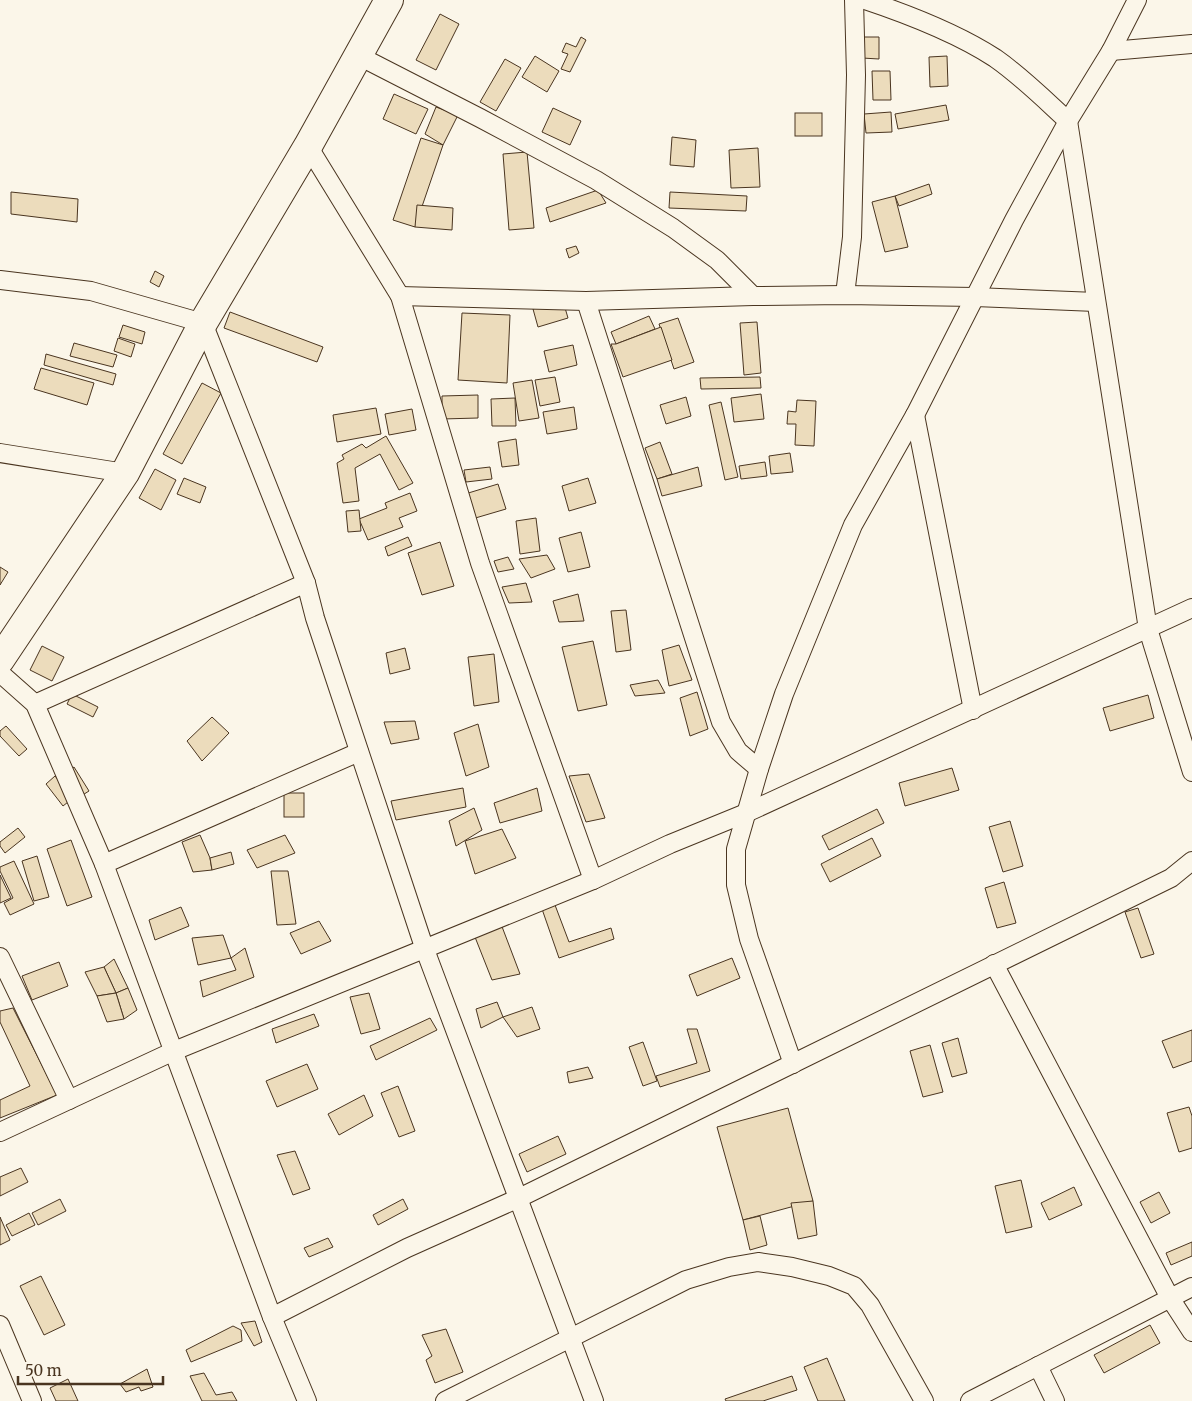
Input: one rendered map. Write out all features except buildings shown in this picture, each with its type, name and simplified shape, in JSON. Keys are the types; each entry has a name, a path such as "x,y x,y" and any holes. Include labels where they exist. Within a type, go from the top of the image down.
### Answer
{"main road":[{"path":"0,660 125,473 203,323 308,146 389,0"}],"street":[{"path":"845,295 852,237 856,75 854,0"},
{"path":"865,0 885,6 932,26 995,58 1068,121 1148,629 1192,772"},
{"path":"793,1064 749,939 736,885 736,849 759,769 784,694 853,525 916,415 1014,220 1068,121 1111,51 1137,0"},
{"path":"1111,51 1192,44"},
{"path":"357,55 596,180 681,234 717,260 753,296"},
{"path":"308,146 400,296 480,563 593,880"},
{"path":"0,280 91,291 203,323 306,583 315,618 424,947 594,1401"},
{"path":"400,296 586,301 845,295 1096,302"},
{"path":"586,301 721,722 738,751 759,769"},
{"path":"916,415 973,710"},
{"path":"0,453 125,473"},
{"path":"35,704 306,583"},
{"path":"0,1132 174,1051 424,947 593,880 670,844 746,813 1192,608"},
{"path":"0,673 35,704 104,864 272,1317 306,1401"},
{"path":"104,864 359,752"},
{"path":"272,1317 406,1248 519,1198 1171,878 1192,861"},
{"path":"0,957 69,1100"},
{"path":"994,964 1170,1298 1192,1332"},
{"path":"445,1401 686,1280 729,1267 758,1262 792,1267 829,1276 854,1286 870,1305 924,1401"},
{"path":"970,1401 1192,1287"},
{"path":"0,1326 32,1401"},
{"path":"1038,1366 1055,1401"}]}
